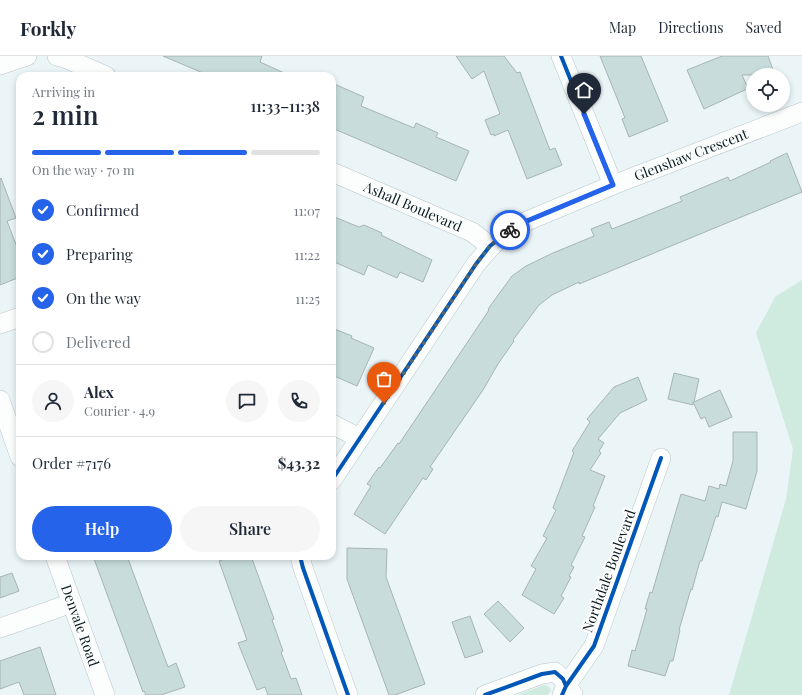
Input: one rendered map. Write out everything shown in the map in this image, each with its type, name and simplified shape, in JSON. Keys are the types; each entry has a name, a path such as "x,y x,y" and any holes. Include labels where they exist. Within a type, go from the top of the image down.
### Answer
{"street":[{"path":"0,65 27,56"},
{"path":"57,56 97,72"},
{"path":"560,56 613,185"},
{"name":"Glenshaw Crescent","path":"336,474 476,264 490,246 515,226 613,185 802,112"},
{"name":"Ashall Boulevard","path":"336,174 472,232 490,246"},
{"path":"0,324 16,318"},
{"path":"0,400 16,446"},
{"path":"336,426 359,438"},
{"name":"Northdale Boulevard","path":"567,692 594,646 661,458"},
{"name":"Denvale Road","path":"56,560 105,695"},
{"path":"301,560 348,695"},
{"path":"0,628 72,603"},
{"name":"Northdale Boulevard","path":"485,695 542,674 555,672 563,678 567,692"}],"green space":[{"path":"802,280 802,695 729,695 786,499 793,449 756,333 775,297"},
{"path":"544,685 548,686 551,690 548,695 517,695"}],"building":[{"path":"163,56 262,56 260,62 282,72 201,72"},
{"path":"456,56 504,56 517,73 520,72 550,150 555,148 562,165 527,179 508,130 494,136 494,134 491,135 485,120 500,114 484,71 472,79"},
{"path":"600,56 641,56 668,121 629,137 622,119 625,118"},
{"path":"722,56 768,56 772,68 746,68 746,75 742,75 746,84 746,89 704,109 687,70"},
{"path":"336,85 364,97 361,106 414,128 416,123 438,133 436,137 469,151 456,181 336,130"},
{"path":"787,153 802,192 579,284 579,282 552,295 539,305 513,340 514,341 498,364 483,390 430,467 433,469 426,480 423,478 385,534 354,514 371,486 367,484 398,443 399,444 489,310 488,309 512,276 526,266 594,236 591,229 609,222 612,229 682,201 680,197 728,177 730,181"},
{"path":"1,178 16,218 7,221 16,245 16,279 0,285"},
{"path":"336,218 359,227 364,225 432,260 423,282 400,272 397,278 368,265 364,275 336,263"},
{"path":"336,330 352,336 351,338 374,348 357,386 336,377"},
{"path":"674,373 699,379 694,402 720,390 732,417 709,427 705,417 701,419 693,402 693,405 668,399"},
{"path":"638,377 647,400 620,413 598,439 604,443 599,451 601,453 590,470 605,476 593,506 595,507 582,536 585,537 571,565 574,567 569,576 571,577 561,596 564,598 554,614 522,595 536,569 531,566 547,538 543,536 556,510 553,508 574,452 572,451 590,422 587,419 614,387"},
{"path":"733,432 757,432 757,471 746,509 722,502 702,561 700,561 692,590 691,589 679,630 673,661 670,661 665,676 628,666 632,650 635,651 647,609 645,609 650,592 652,593 681,494 705,501 709,486 719,489 720,484 726,486 733,461"},
{"path":"347,548 387,549 386,577 425,684 395,695 389,695 347,579"},
{"path":"94,560 128,560 168,667 176,663 185,687 161,695 146,695 144,691 143,692"},
{"path":"252,560 274,619 272,620 283,651 281,652 291,679 296,678 302,695 268,695 265,687 257,690 238,643 247,640 219,561"},
{"path":"12,573 19,591 0,598 0,577"},
{"path":"498,601 524,628 510,642 484,614"},
{"path":"470,616 483,652 465,658 452,622"},
{"path":"40,647 56,695 24,695 19,682 0,689 0,661"}],"cycle path":[{"path":"336,474 476,264 490,246 515,226 613,185 561,56"},
{"path":"562,695 566,686 594,646 661,458"},
{"path":"301,560 348,695"},
{"path":"485,695 542,674 555,672 563,679 566,686"}],"way so far":[{"path":"384,403 476,264 490,246 510,230"}],"route":[{"path":"510,230 515,226 613,185 584,114"}]}
